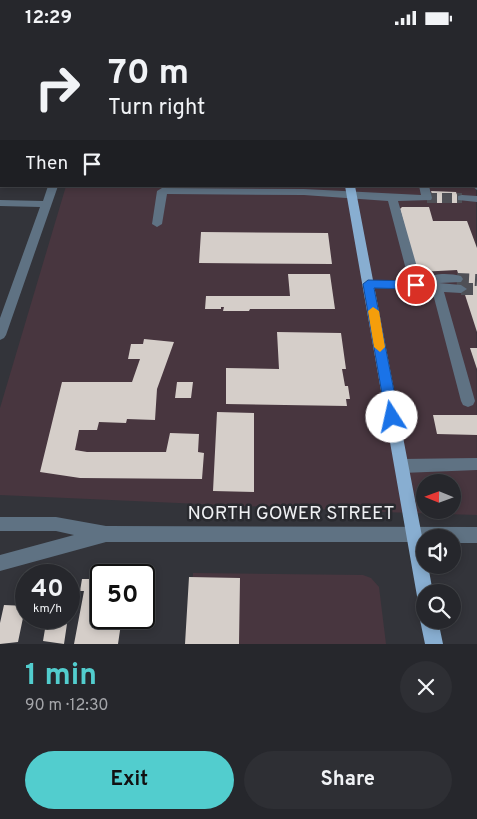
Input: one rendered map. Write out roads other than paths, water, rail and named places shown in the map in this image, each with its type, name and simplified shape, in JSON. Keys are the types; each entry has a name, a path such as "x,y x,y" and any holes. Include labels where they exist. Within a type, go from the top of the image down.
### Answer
{"main road":[{"path":"351,191 423,584"},
{"path":"431,629 434,644"}],"street":[{"path":"0,335 53,187"},
{"path":"157,224 162,191 351,191 392,198 427,198 424,187"},
{"path":"392,198 415,282"},
{"path":"462,198 477,199"},
{"path":"0,203 46,204"},
{"path":"368,284 415,282 459,284 437,287 415,282"},
{"path":"437,287 468,401"},
{"path":"402,466 477,464"},
{"name":"NORTH GOWER STREET","path":"0,524 56,524 106,534 477,535"},
{"name":"NORTH GOWER STREET","path":"0,563 106,534"}],"tunnel":[{"path":"427,198 462,198"},
{"path":"457,279 477,280"},
{"path":"461,289 477,289"}]}
